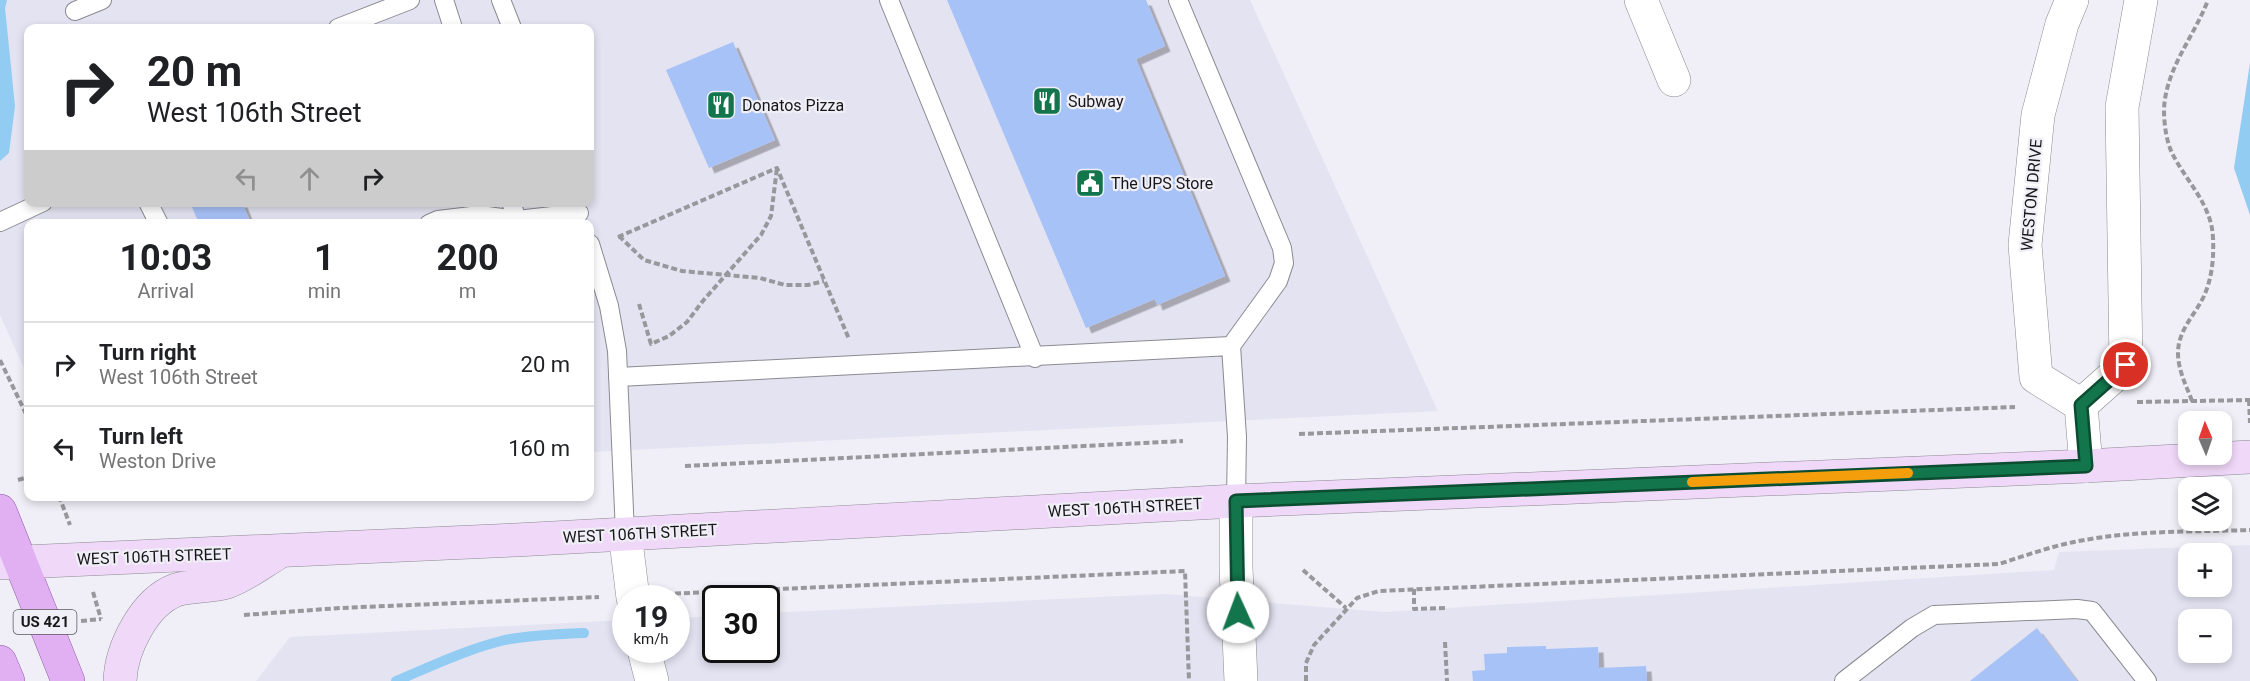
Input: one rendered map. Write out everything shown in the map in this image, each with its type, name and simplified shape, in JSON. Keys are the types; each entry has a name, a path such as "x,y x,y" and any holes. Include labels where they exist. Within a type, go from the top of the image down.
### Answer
{"main road":[{"name":"US 421","path":"0,511 10,563 68,681"},
{"path":"0,662 8,681"}],"street":[{"path":"1641,0 1674,80"},
{"name":"WESTON DRIVE","path":"2072,0 2062,24 2038,116 2025,245 2036,377 2081,405"},
{"path":"2086,466 2081,405 2126,365 2122,107 2141,0"},
{"name":"WEST 106TH STREET","path":"10,563 1236,501 2086,466 2250,457"},
{"path":"1236,501 1236,568 1241,681"},
{"path":"625,533 631,585"},
{"path":"120,681 120,666 131,637 149,609 175,591 228,582 281,551"},
{"path":"647,663 652,681"}],"lane":[{"path":"77,13 102,0"},
{"path":"348,24 410,0"},
{"path":"444,0 452,24"},
{"path":"501,0 510,24"},
{"path":"889,0 1035,358"},
{"path":"1178,0 1282,248 1284,263 1278,281 1231,346 1237,438 1236,501"},
{"path":"0,222 32,207"},
{"path":"526,219 578,213"},
{"path":"446,219 480,215 510,219"},
{"path":"594,257 609,306 618,377 625,533"},
{"path":"618,377 859,364 1035,358 1231,346"},
{"path":"1844,681 1912,628 1934,615 2077,609 2092,611 2147,681"}],"path":[{"path":"2192,401 2179,365 2179,341 2208,287 2213,257 2213,235 2205,207 2172,152 2165,130 2164,110 2167,83 2208,0"},
{"path":"618,236 777,168"},
{"path":"638,300 651,344 669,336 687,322 761,235 771,216 777,168"},
{"path":"777,168 859,364"},
{"path":"618,236 621,246"},
{"path":"618,236 644,260 682,270 760,278 785,285 808,285 825,281"},
{"path":"0,360 24,410"},
{"path":"2081,405 2250,400 2250,424"},
{"path":"1299,434 2017,406"},
{"path":"685,466 1183,441"},
{"path":"1306,681 1308,654 1346,608 1366,593 1999,564 2074,542 2096,539 2130,535 2250,530"},
{"path":"1303,570 1346,608"},
{"path":"1185,571 1189,681"},
{"path":"1414,589 1414,609 1445,608"},
{"path":"1445,642 1447,681"}],"shaded area":[{"path":"0,0 1250,0 1438,411 594,452 594,219 24,219 24,368 0,315"},
{"path":"2250,545 2250,681 256,681 290,637 612,621 612,663 690,663 690,617 702,617 702,663 780,663 780,612 1165,594 1384,612 2054,570 2059,552 2178,548 2178,597 2232,597 2232,546"}],"water":[{"path":"0,0 7,0 5,8 15,106 9,153 0,161"},
{"path":"2250,63 2250,215 2234,168"}],"building":[{"path":"947,0 1146,0 1165,46 1136,59 1225,276 1157,305 1155,299 1086,328"},
{"name":"Donatos Pizza","path":"733,42 775,140 709,168 666,70"},
{"path":"192,207 244,207 249,219 197,219"},
{"path":"2037,628 2077,681 1970,681"},
{"path":"1546,646 1546,649 1598,647 1599,668 1646,666 1647,681 1473,681 1472,671 1485,670 1484,654 1507,653 1507,647"}],"waterway":[{"path":"396,681 463,653 505,640 584,633"}],"slow traffic":[{"path":"1692,482 1908,473"}],"place":[{"name":"Subway","path":"1047,101"},
{"name":"Donatos Pizza","path":"721,105"},
{"name":"The UPS Store","path":"1090,183"}],"route":[{"path":"1238,612 1236,501 2086,466 2081,405 2126,365"}]}
